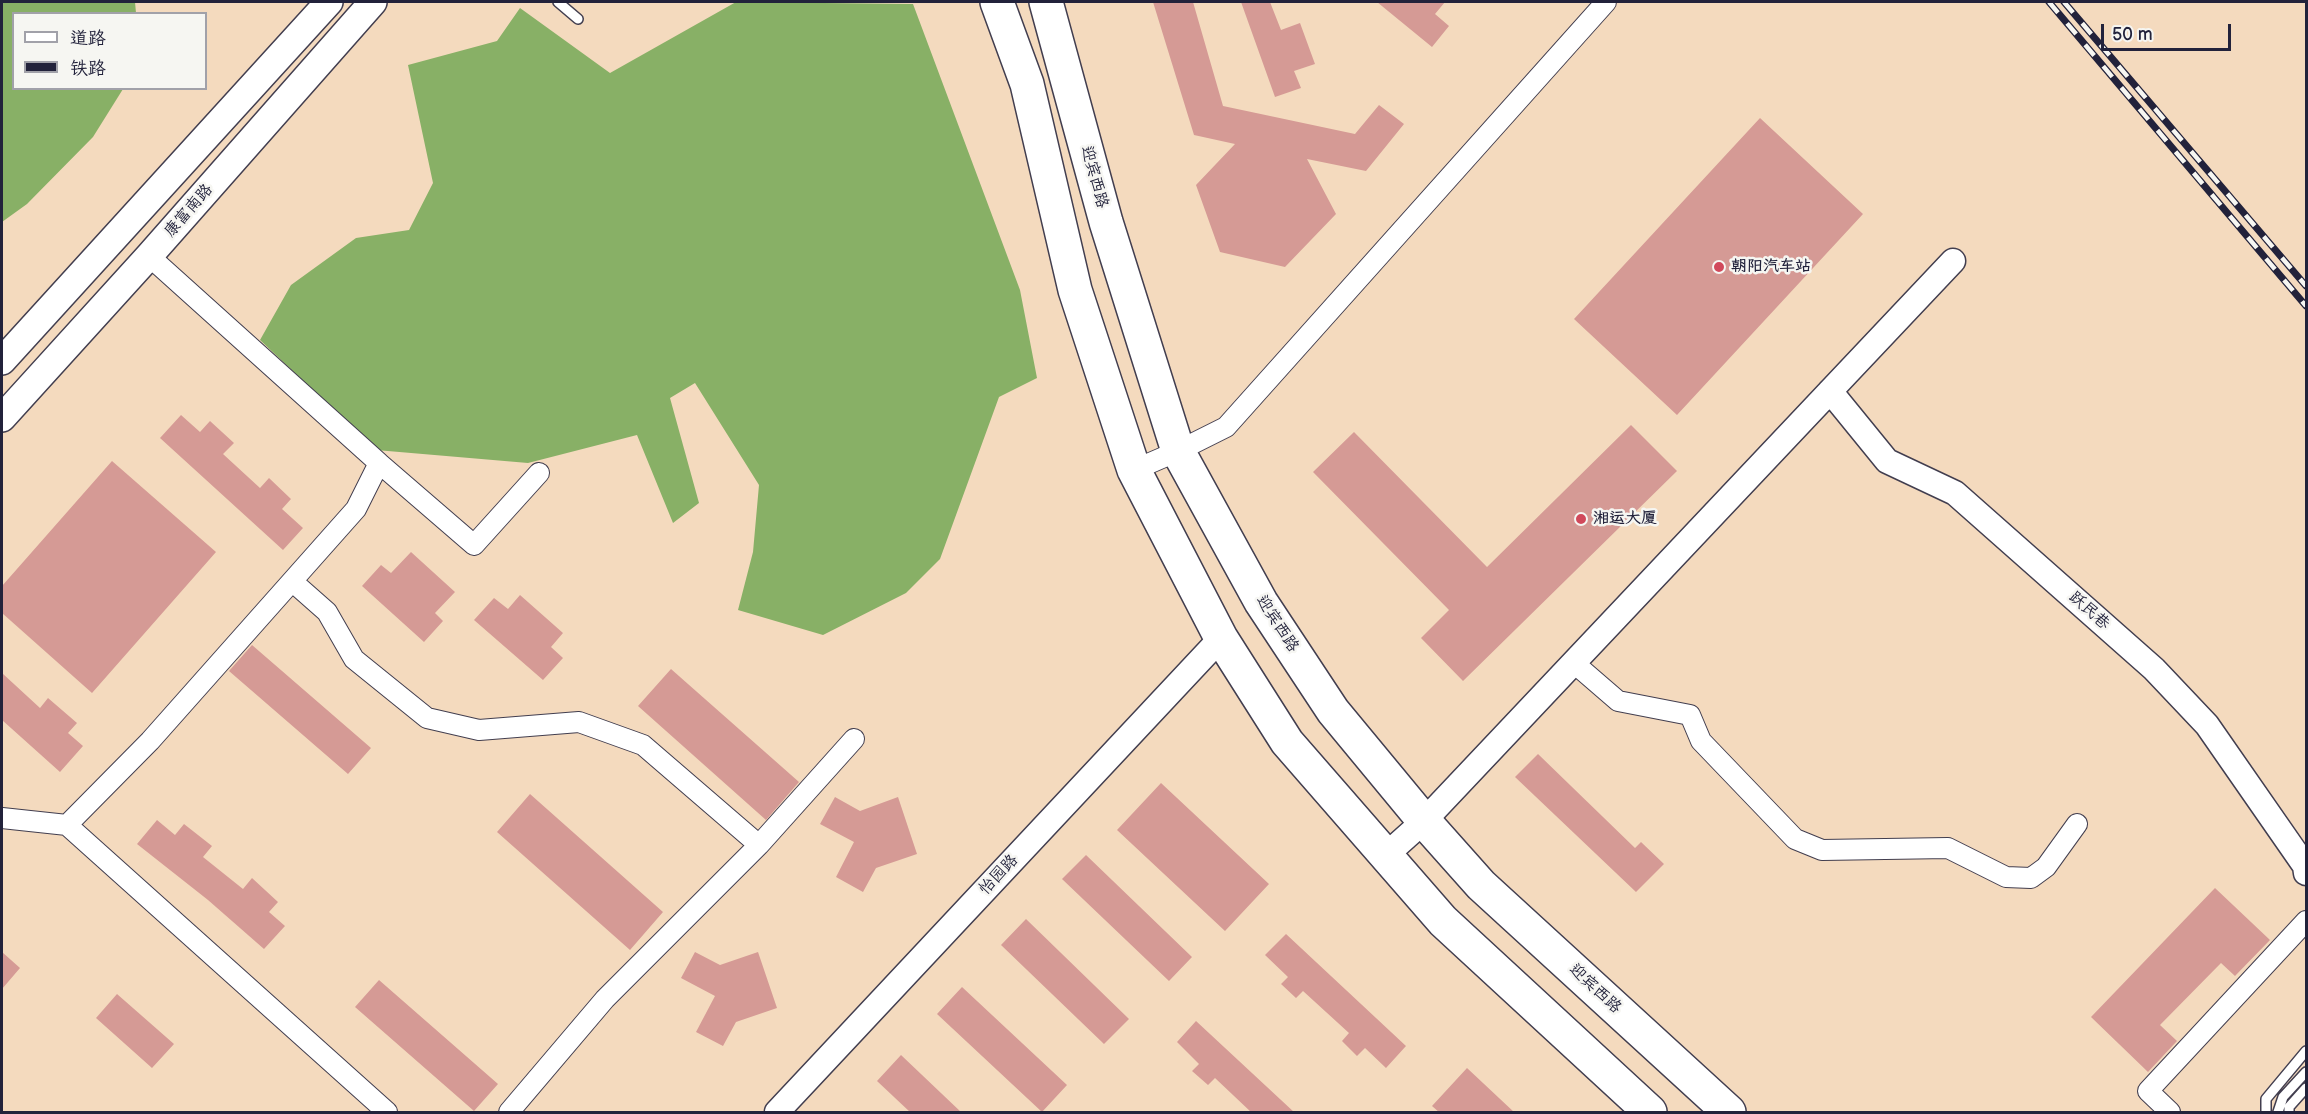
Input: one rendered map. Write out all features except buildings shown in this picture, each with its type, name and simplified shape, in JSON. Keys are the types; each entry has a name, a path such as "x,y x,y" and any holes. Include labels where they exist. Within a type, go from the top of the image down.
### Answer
{"highway":[{"path":"997,2 1027,84 1076,290 1134,470 1221,638 1287,742 1443,921 1650,1113"},
{"name":"迎宾西路","path":"1046,2 1106,222 1178,451 1261,602 1333,711 1424,821 1481,885 1729,1113"}],"main road":[{"name":"康富南路","path":"2,418 149,256 373,2"},
{"path":"2,361 326,3"}],"street":[{"path":"1134,470 1226,427 1606,2"},
{"path":"149,256 378,463 474,545 539,473"},
{"path":"1386,855 1424,821 1953,261"},
{"name":"跃民巷","path":"1830,391 1887,461 1955,493 2154,669 2207,725 2306,867"},
{"path":"67,825 150,741 356,509 378,463"},
{"path":"293,582 327,612 354,659 427,718 478,730 579,722 643,745 759,845"},
{"name":"怡园路","path":"777,1113 1221,638"},
{"path":"1574,663 1618,701 1690,715 1701,741 1795,839 1822,850 1948,848 2006,877 2031,878 2046,867 2078,824"},
{"path":"509,1113 605,999 759,845 854,739"},
{"path":"2,818 67,825 387,1113"},
{"path":"2170,1113 2148,1091 2307,921"}],"lane":[{"path":"558,2 578,19"},
{"path":"2266,1113 2266,1099 2307,1051"},
{"path":"2278,1113 2283,1096 2307,1072"},
{"path":"2289,1113 2289,1107 2307,1088"}],"green space":[{"path":"2,2 135,2 136,12 12,12 12,90 122,90 93,137 27,204 2,222"},
{"path":"736,2 913,4 1020,290 1037,378 999,397 940,559 906,593 823,635 738,610 753,552 759,485 695,383 670,398 699,503 673,523 637,435 528,463 376,450 260,340 291,285 356,238 409,230 433,183 408,65 497,41 520,8 610,73"}],"railway":[{"path":"2049,2 2306,306"},
{"path":"2064,2 2306,286"}],"place":[{"name":"朝阳汽车站","path":"1719,267"},
{"name":"湘运大厦","path":"1581,519"}]}
